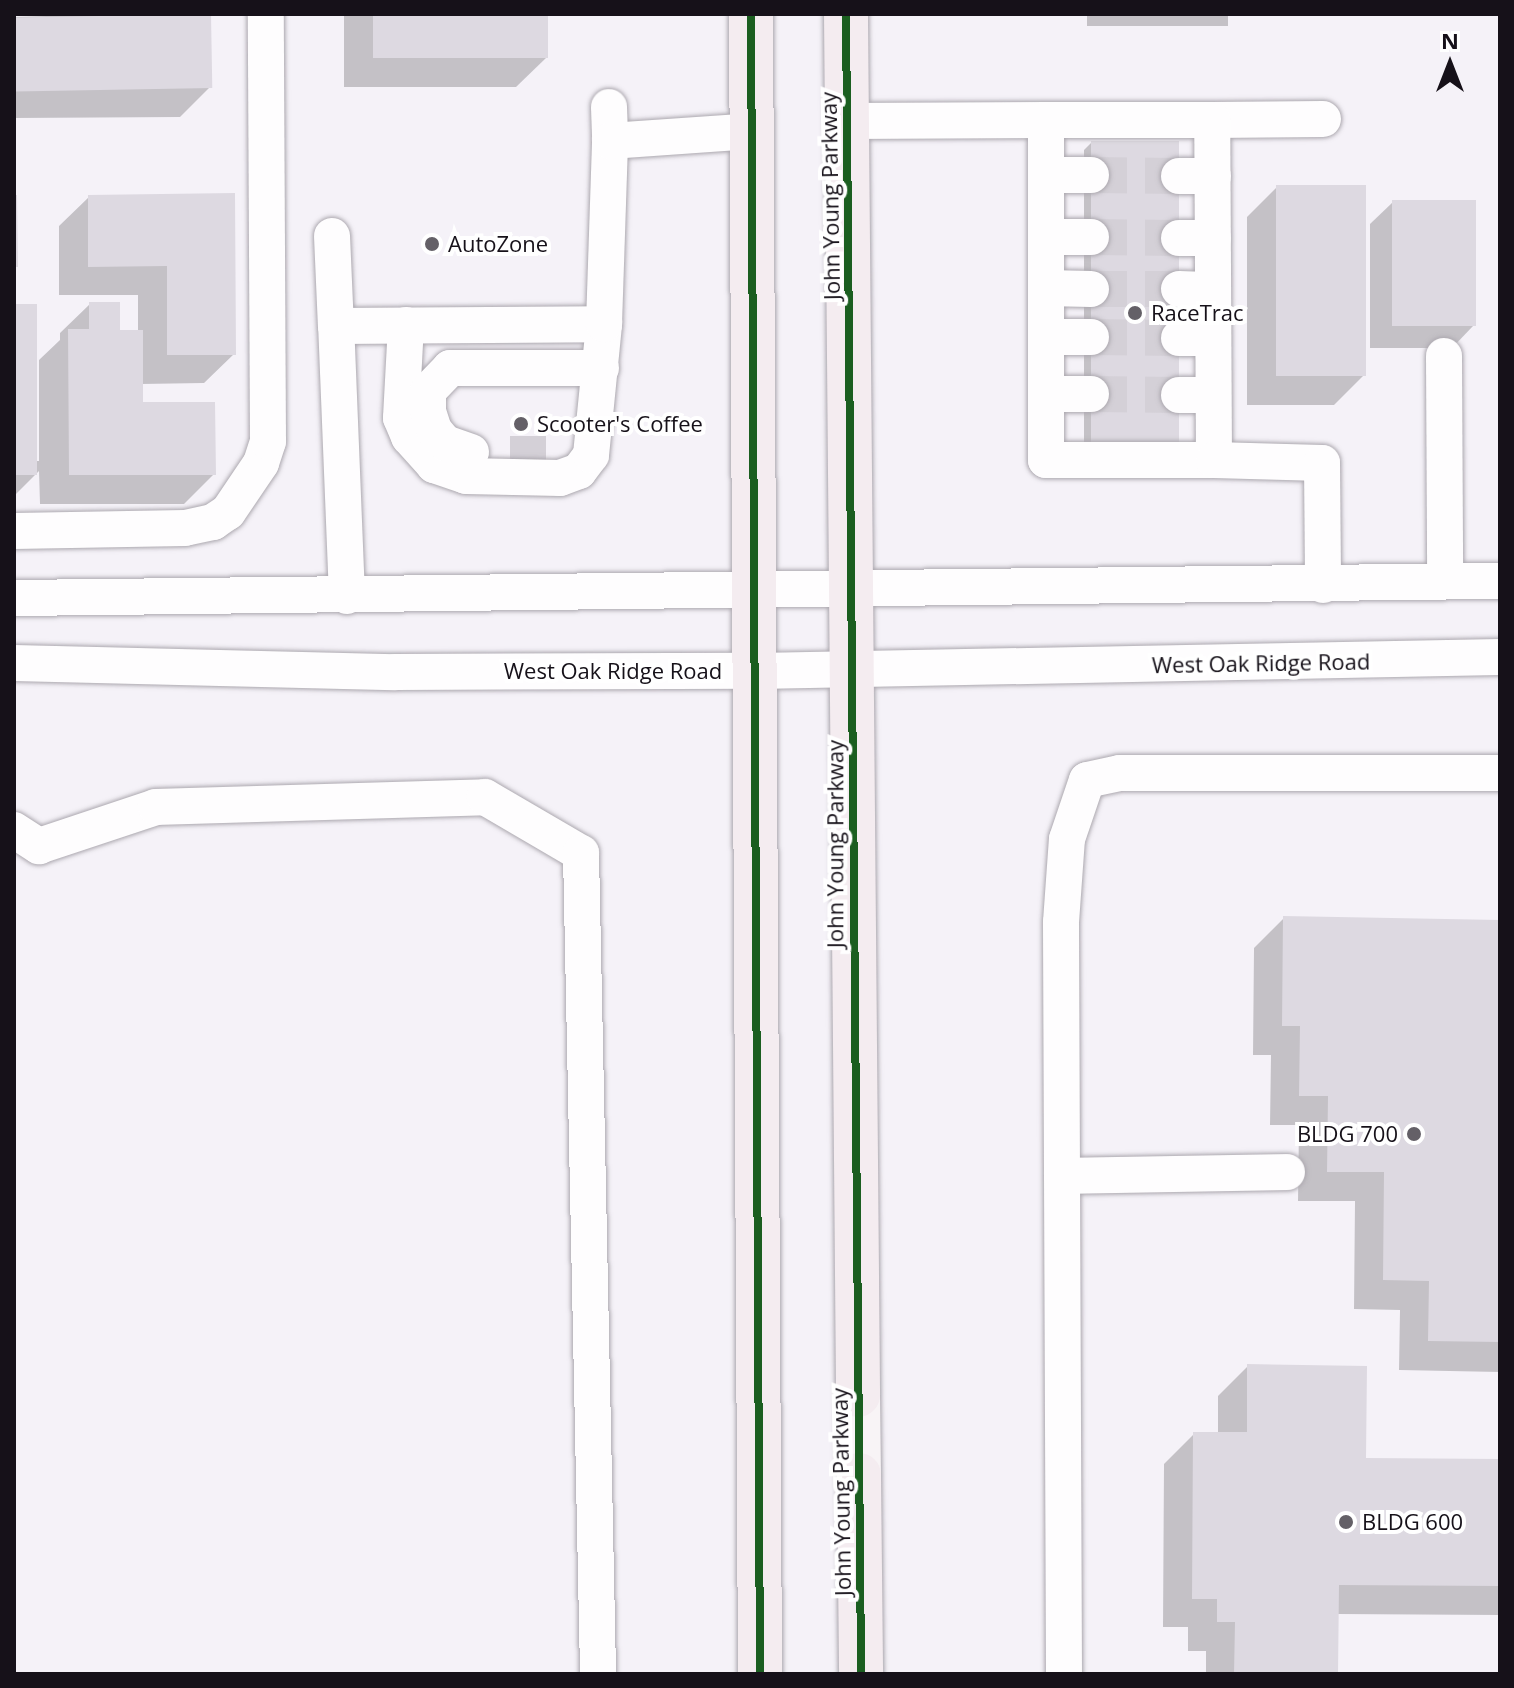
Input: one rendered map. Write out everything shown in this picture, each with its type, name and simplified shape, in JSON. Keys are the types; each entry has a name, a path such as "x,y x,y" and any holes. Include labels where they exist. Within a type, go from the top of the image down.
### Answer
{"highway":[{"path":"751,14 757,671 760,1674"},
{"name":"John Young Parkway","path":"846,14 858,1395"},
{"name":"John Young Parkway","path":"859,1475 861,1674"}],"main road":[{"name":"John Young Parkway","path":"858,1395 859,1475"}],"street":[{"path":"14,531 185,528 213,522 228,512 261,463 268,441 266,14"},
{"path":"847,121 1323,119"},
{"path":"1046,120 1046,460 1322,463 1323,585"},
{"path":"1212,120 1196,176 1196,395 1214,460"},
{"path":"601,368 450,368 415,391 401,418 409,437 434,465 466,476 560,478 579,471 591,455 595,440 601,368 604,324 610,124 752,131"},
{"path":"1046,175 1091,175"},
{"path":"332,236 347,596"},
{"path":"1046,237 1091,237"},
{"path":"1046,288 1091,289"},
{"path":"336,326 604,324"},
{"path":"406,325 415,391 428,412 434,430 445,443 467,452 510,454"},
{"path":"1046,337 1091,337"},
{"path":"1444,356 1445,581"},
{"path":"1046,394 1091,394"},
{"path":"547,454 595,440"},
{"path":"14,598 852,591 1500,581"},
{"name":"West Oak Ridge Road","path":"14,663 395,672 757,671 1500,657"},
{"path":"1064,1674 1061,922 1067,839 1087,780 1120,773 1500,773"},
{"path":"14,830 39,846 156,807 485,797 581,853 598,1674"},
{"path":"1062,1176 1287,1172"}],"building":[{"path":"211,14 212,88 15,91 14,17"},
{"path":"373,14 548,14 548,58 373,58"},
{"name":"RaceTrac","path":"1091,141 1179,141 1179,448 1091,448"},
{"path":"1276,185 1366,185 1366,376 1276,376"},
{"path":"235,193 236,355 167,355 167,266 88,267 88,195"},
{"path":"14,195 17,195 18,267 14,267"},
{"path":"1392,200 1476,200 1476,326 1392,326"},
{"path":"89,302 120,302 120,330 143,330 143,402 215,402 216,475 69,475 68,329 89,329"},
{"path":"14,304 37,304 37,475 14,475"},
{"name":"BLDG 700","path":"1283,916 1500,920 1500,1342 1428,1341 1429,1281 1383,1280 1384,1172 1327,1172 1328,1096 1299,1096 1300,1026 1282,1026"},
{"name":"BLDG 600","path":"1247,1364 1367,1366 1366,1458 1500,1459 1500,1586 1339,1585 1338,1674 1234,1674 1235,1622 1217,1622 1217,1599 1192,1599 1193,1432 1247,1432"}],"tunnel":[{"path":"1091,175 1179,176"},
{"path":"1091,237 1179,238"},
{"path":"1091,289 1179,289"},
{"path":"1091,337 1179,338"},
{"path":"1091,394 1179,395"},
{"path":"510,454 547,454"}],"cycle path":[{"path":"751,14 760,1674"},
{"path":"846,14 861,1674"}],"place":[{"name":"AutoZone","path":"432,244"},
{"name":"RaceTrac","path":"1135,313"},
{"name":"Scooter's Coffee","path":"521,424"},
{"name":"BLDG 700","path":"1414,1134"},
{"name":"BLDG 600","path":"1346,1522"}]}
